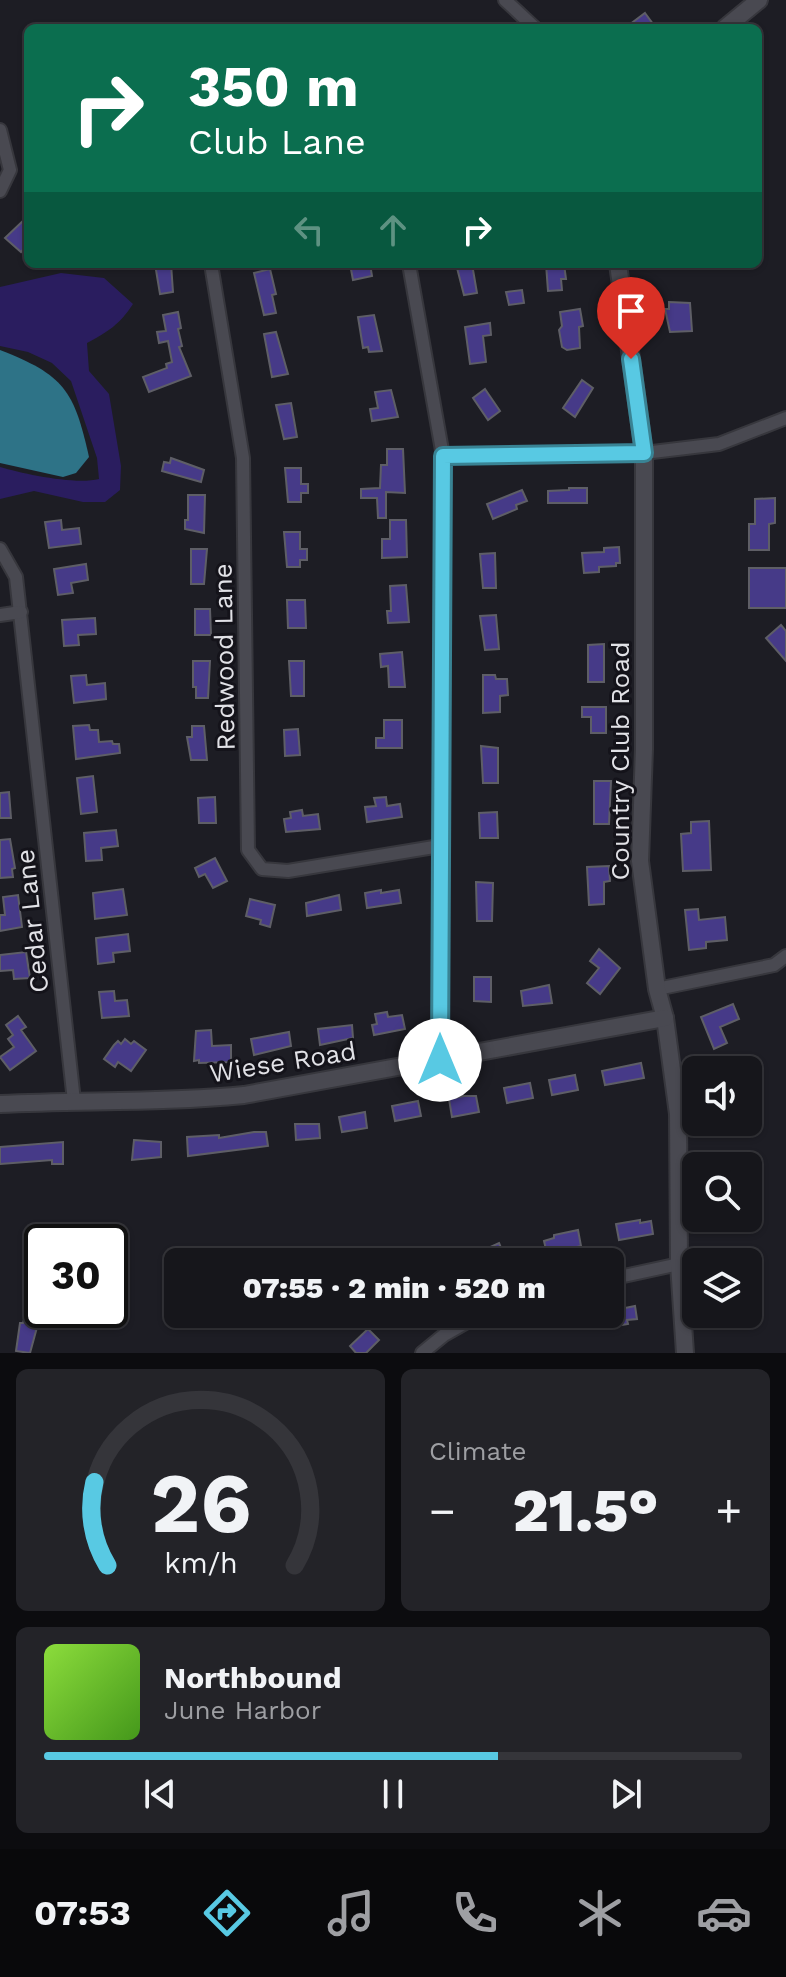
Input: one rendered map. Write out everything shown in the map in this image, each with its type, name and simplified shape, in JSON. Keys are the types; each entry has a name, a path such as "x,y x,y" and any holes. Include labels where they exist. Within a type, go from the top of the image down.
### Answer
{"street":[{"path":"505,0 531,24"},
{"path":"730,24 759,0"},
{"path":"0,130 10,170 0,191"},
{"name":"Redwood Lane","path":"212,268 243,458 248,850 262,869 288,871 440,846"},
{"path":"410,268 443,456 440,1060"},
{"name":"Country Club Road","path":"619,268 644,453 644,749 640,861 678,1114 679,1264 685,1353"},
{"path":"443,456 644,453 719,444 786,418"},
{"name":"Cedar Lane","path":"0,549 16,577 21,612 74,1101"},
{"path":"0,615 21,612"},
{"path":"657,989 774,965 786,956"},
{"name":"Wiese Road","path":"0,1104 184,1101 244,1095 665,1018"},
{"path":"624,1276 679,1264"},
{"path":"422,1353 456,1328"}],"shaded area":[{"path":"61,273 104,278 133,304 113,327 87,343 89,371 109,394 121,466 120,490 105,502 83,502 34,491 0,499 0,467 63,480 99,479 97,458 71,381 52,363 28,352 0,346 0,287"}],"water":[{"path":"0,350 52,377 71,400 89,457 76,473 63,477 0,463"}],"building":[{"path":"645,13 653,24 630,24"},
{"path":"24,220 24,249 21,252 5,238"},
{"path":"156,268 171,268 173,292 160,294"},
{"path":"351,268 371,268 372,276 353,280"},
{"path":"457,268 473,268 477,293 464,295"},
{"path":"546,268 565,268 566,279 561,279 562,290 548,291"},
{"path":"270,269 276,294 272,295 276,313 264,315 254,273"},
{"path":"522,290 524,303 509,305 506,292"},
{"path":"669,302 690,303 692,331 670,332 665,309 669,309"},
{"path":"580,309 583,326 579,327 580,348 567,350 562,347 560,312"},
{"path":"178,312 182,346 179,347 191,376 149,392 143,377 167,368 166,364 172,362 168,341 159,343 157,332 166,331 163,315"},
{"path":"374,315 382,351 369,352 368,347 363,348 358,317"},
{"path":"490,323 491,335 483,336 486,362 470,364 465,327"},
{"path":"276,332 288,374 272,377 264,334"},
{"path":"582,380 593,388 575,417 563,408"},
{"path":"485,389 500,411 488,420 473,398"},
{"path":"391,390 398,417 372,421 370,409 378,408 375,392"},
{"path":"291,403 297,437 284,439 276,405"},
{"path":"387,449 403,449 405,493 386,492 386,518 378,518 377,498 361,498 361,489 380,488 381,465 387,465"},
{"path":"171,458 204,470 201,482 162,471 164,462 170,463"},
{"path":"285,468 301,468 301,484 308,484 308,493 301,493 301,502 288,502"},
{"path":"587,488 587,503 548,503 548,491"},
{"path":"522,490 527,501 493,519 487,504"},
{"path":"188,495 205,495 204,533 185,529"},
{"path":"775,498 775,523 769,524 769,550 749,550 749,524 755,524 755,499"},
{"path":"61,520 62,530 79,528 81,544 49,548 45,522"},
{"path":"390,520 406,520 407,557 382,558 382,539 390,539"},
{"path":"284,532 300,532 300,549 307,549 307,560 300,560 300,567 287,567"},
{"path":"619,547 620,563 616,566 599,567 599,572 584,573 582,553 604,552 604,548"},
{"path":"191,549 207,549 204,584 191,584"},
{"path":"495,553 496,588 483,588 480,554"},
{"path":"86,564 88,580 71,583 73,593 58,595 54,569"},
{"path":"749,568 786,568 786,608 749,608"},
{"path":"406,585 409,622 388,623 390,586"},
{"path":"287,600 305,600 306,628 288,628"},
{"path":"195,609 210,609 211,635 195,635"},
{"path":"496,615 499,649 485,650 480,616"},
{"path":"95,618 96,634 78,635 79,645 64,646 62,620"},
{"path":"781,625 786,631 786,661 766,638"},
{"path":"604,644 604,682 588,682 588,645"},
{"path":"402,652 405,687 389,687 388,666 381,667 380,654"},
{"path":"193,661 210,661 208,698 196,698"},
{"path":"289,661 304,661 304,696 291,696"},
{"path":"86,675 87,685 105,683 106,699 74,703 71,676"},
{"path":"483,675 507,679 508,695 500,696 500,712 483,713"},
{"path":"582,707 606,707 606,733 591,733 591,717 582,717"},
{"path":"384,720 402,720 402,748 376,748 376,738 384,738"},
{"path":"89,725 90,730 98,730 99,742 119,744 120,753 76,759 73,726"},
{"path":"192,726 204,726 207,760 191,760 187,737 192,737"},
{"path":"298,729 300,755 285,756 284,730"},
{"path":"481,746 498,748 498,783 483,783"},
{"path":"93,776 97,812 81,814 77,778"},
{"path":"594,781 611,781 609,824 594,824"},
{"path":"9,792 11,818 0,818 0,793"},
{"path":"215,797 216,823 199,823 198,798"},
{"path":"386,797 387,806 400,804 402,817 367,822 365,807 376,806 374,798"},
{"path":"302,810 303,816 318,814 320,829 286,832 284,819 291,818 290,812"},
{"path":"497,812 498,838 480,838 479,813"},
{"path":"709,821 711,870 683,871 681,834 691,833 691,822"},
{"path":"116,830 118,846 101,848 102,860 86,861 84,833"},
{"path":"10,839 15,868 12,869 13,877 0,878 0,840"},
{"path":"215,858 227,881 213,888 205,874 199,877 195,868"},
{"path":"609,866 610,881 604,882 604,904 589,905 587,867"},
{"path":"476,882 493,883 492,921 477,921"},
{"path":"123,889 127,915 95,919 93,893"},
{"path":"381,890 381,893 399,890 401,903 367,908 365,893"},
{"path":"18,895 22,927 0,931 0,915 5,915 3,897"},
{"path":"339,895 341,910 307,916 306,903"},
{"path":"250,899 275,905 270,927 260,924 261,920 246,916"},
{"path":"698,909 699,920 725,917 727,940 706,942 706,948 689,950 685,910"},
{"path":"128,934 130,951 113,953 114,962 98,964 96,938"},
{"path":"599,949 620,968 600,994 587,983 599,968 590,961"},
{"path":"26,952 30,978 14,979 13,970 0,971 0,955"},
{"path":"474,977 491,977 491,1002 474,1001"},
{"path":"549,985 552,1003 523,1006 521,991"},
{"path":"114,991 115,1001 127,1000 129,1016 102,1018 99,992"},
{"path":"733,1004 739,1019 720,1027 727,1043 714,1049 701,1017"},
{"path":"387,1012 388,1017 402,1015 405,1029 374,1035 372,1025 377,1024 375,1014"},
{"path":"18,1016 26,1027 21,1030 36,1051 10,1070 0,1057 14,1047 8,1039 13,1035 6,1025"},
{"path":"352,1025 353,1038 320,1045 318,1029"},
{"path":"211,1030 212,1046 231,1045 231,1062 194,1061 196,1031"},
{"path":"289,1032 291,1046 254,1055 251,1039"},
{"path":"125,1039 131,1044 134,1041 146,1050 131,1071 118,1062 115,1067 104,1059 118,1041 121,1044"},
{"path":"641,1063 644,1078 605,1085 602,1071"},
{"path":"575,1075 578,1090 552,1095 549,1080"},
{"path":"530,1083 533,1098 507,1103 504,1088"},
{"path":"476,1096 479,1112 452,1117 449,1099"},
{"path":"418,1101 421,1116 395,1121 392,1106"},
{"path":"365,1112 367,1128 342,1132 339,1117"},
{"path":"295,1124 319,1124 320,1138 296,1140"},
{"path":"266,1132 268,1146 188,1156 187,1137 219,1135 219,1138"},
{"path":"134,1140 161,1142 161,1157 132,1160"},
{"path":"63,1142 63,1164 52,1164 52,1160 0,1164 0,1147"},
{"path":"640,1220 640,1223 651,1221 653,1234 619,1240 616,1224"},
{"path":"578,1230 581,1246 546,1248 544,1241 554,1238 554,1235"},
{"path":"635,1306 637,1319 627,1320 628,1324 624,1325 624,1308"},
{"path":"24,1320 24,1328 37,1328 30,1353 16,1351 20,1323"},
{"path":"368,1329 379,1340 366,1353 356,1353 350,1346"}],"route":[{"path":"440,1060 443,456 644,453 631,359"}]}
